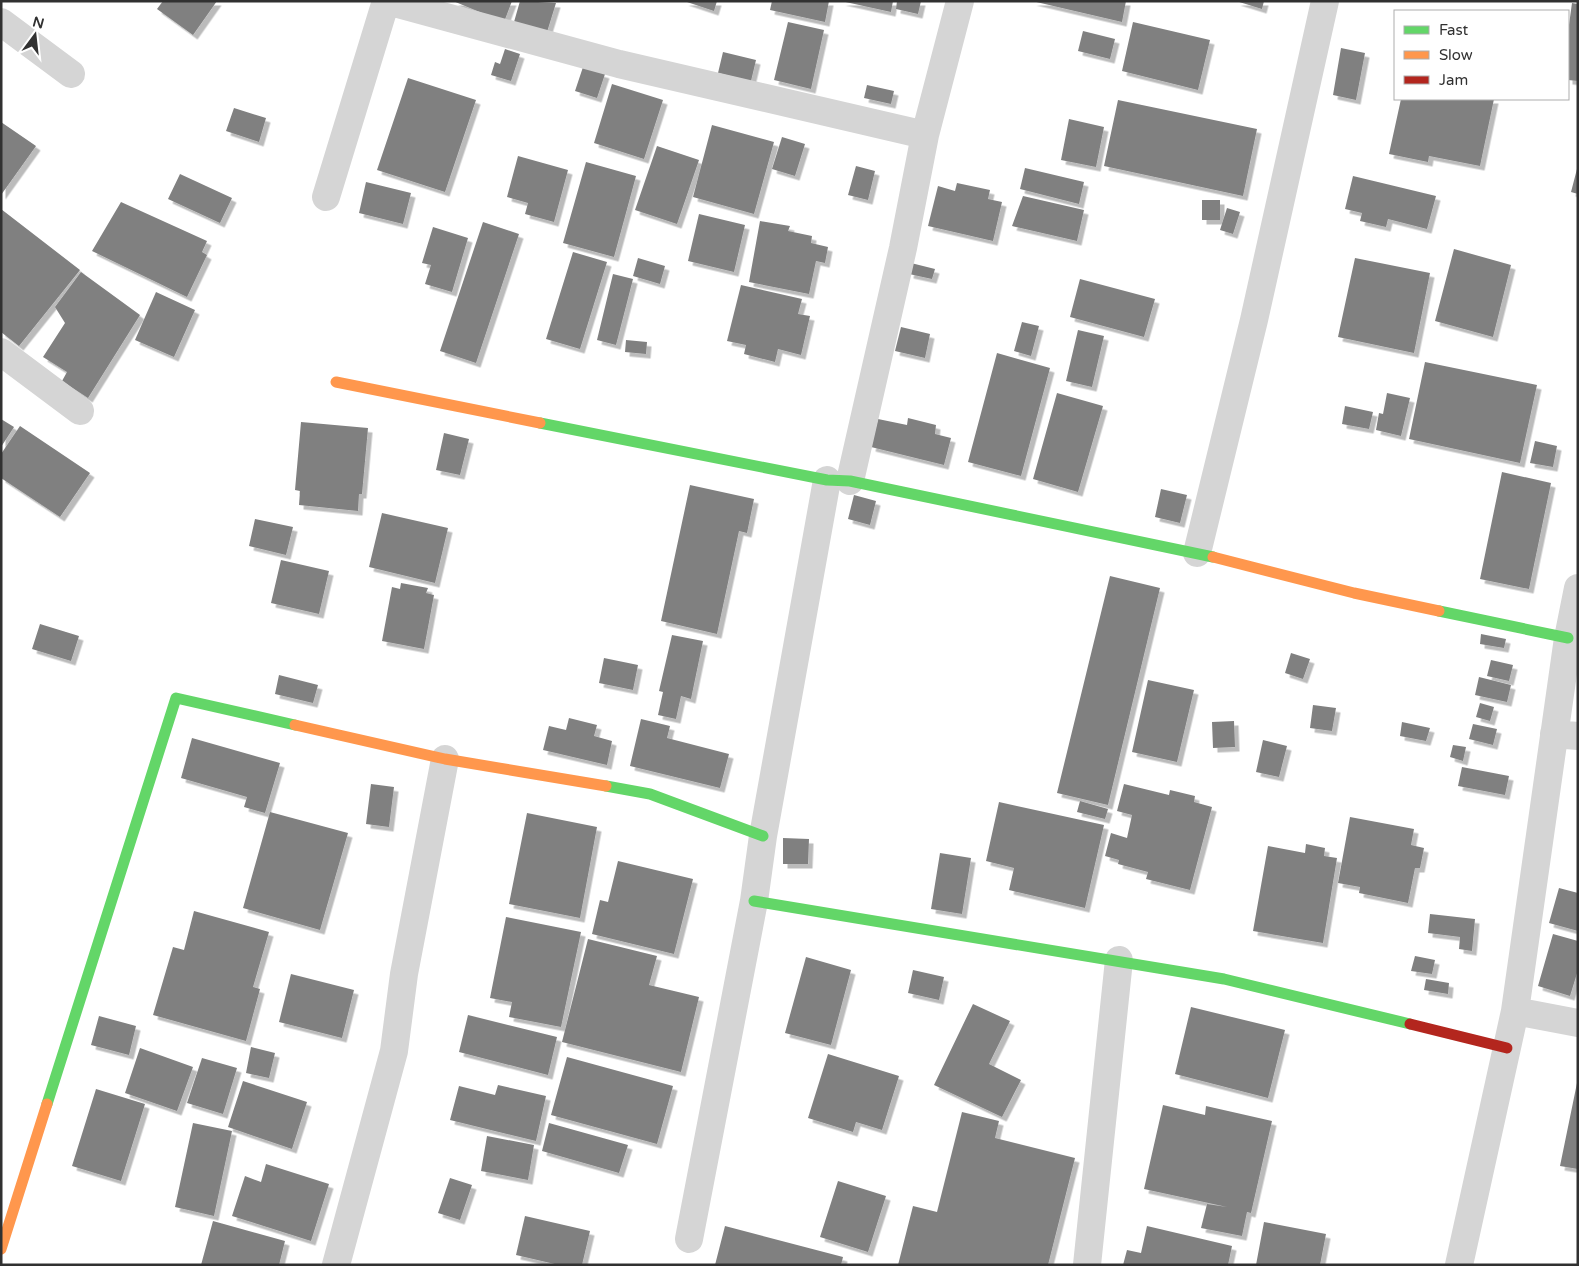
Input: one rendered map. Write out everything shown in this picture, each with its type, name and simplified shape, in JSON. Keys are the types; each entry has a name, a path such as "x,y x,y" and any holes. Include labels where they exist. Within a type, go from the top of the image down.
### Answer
{"street":[{"path":"326,197 386,1 619,64 925,135"},
{"path":"689,1239 754,901 763,836 838,480 903,248 925,135 960,1"},
{"path":"1197,553 1254,320 1326,1"},
{"path":"1,22 71,74"},
{"path":"1,352 80,411"},
{"path":"336,382 838,480 1197,553 1354,594 1568,638"},
{"path":"1459,1265 1515,1011 1566,735 1568,638 1578,588"},
{"path":"1,1249 176,698 445,759 650,794 763,836"},
{"path":"336,1265 394,1051 404,974 445,759"},
{"path":"754,901 1119,960 1224,979 1507,1048"},
{"path":"1087,1265 1119,960"},
{"path":"1515,1011 1578,1024"}],"building":[{"path":"163,1 217,1 193,35 157,9"},
{"path":"453,1 512,1 504,22"},
{"path":"520,1 556,3 547,32 514,22"},
{"path":"684,1 717,1 714,11"},
{"path":"772,1 829,1 825,22 770,10"},
{"path":"841,1 893,1 891,12"},
{"path":"897,1 921,1 918,14 896,9"},
{"path":"1032,1 1126,1 1122,22"},
{"path":"1236,1 1264,1 1262,9"},
{"path":"1572,3 1578,4 1578,81 1569,80 1569,25"},
{"path":"788,22 824,30 811,89 774,80"},
{"path":"1133,22 1210,40 1198,90 1122,71"},
{"path":"1083,31 1115,39 1110,59 1078,51"},
{"path":"1341,48 1365,53 1356,100 1333,95"},
{"path":"505,49 520,54 511,81 491,75 495,62 500,64"},
{"path":"723,52 756,60 751,81 718,73"},
{"path":"583,67 605,74 597,98 575,91"},
{"path":"408,78 476,100 445,192 377,170"},
{"path":"612,84 663,100 644,159 594,143"},
{"path":"867,85 894,91 891,104 864,98"},
{"path":"1118,100 1257,129 1243,196 1104,166"},
{"path":"1401,100 1494,100 1480,166 1429,156 1428,162 1389,154"},
{"path":"234,108 266,118 259,142 226,131"},
{"path":"1069,119 1104,127 1096,167 1061,160"},
{"path":"1,122 36,146 1,195"},
{"path":"712,125 774,142 754,214 693,197"},
{"path":"782,137 805,144 795,176 772,169"},
{"path":"657,146 699,160 677,224 635,210"},
{"path":"518,156 568,170 554,222 525,214 528,203 507,197"},
{"path":"586,162 636,176 614,257 563,243"},
{"path":"856,166 875,171 868,200 848,195"},
{"path":"1025,168 1084,182 1079,204 1020,189"},
{"path":"1578,169 1578,194 1571,192"},
{"path":"180,174 232,198 220,223 168,199"},
{"path":"1353,176 1436,196 1427,229 1388,219 1386,227 1360,221 1362,213 1345,209"},
{"path":"366,182 411,193 403,224 359,213"},
{"path":"957,183 990,190 988,199 1002,202 993,241 928,226 938,186 955,191"},
{"path":"1023,196 1084,210 1077,241 1012,226"},
{"path":"1202,200 1220,200 1220,220 1202,220"},
{"path":"121,202 207,241 202,252 207,255 187,297 92,251"},
{"path":"1227,208 1240,212 1233,234 1220,230"},
{"path":"1,209 80,270 19,346 1,332"},
{"path":"699,214 745,225 734,272 688,261"},
{"path":"760,221 790,226 788,231 812,236 811,243 828,247 825,263 816,261 809,294 749,282"},
{"path":"483,222 519,234 476,363 440,351"},
{"path":"433,227 468,238 452,292 425,284 431,265 422,263"},
{"path":"1454,249 1511,265 1493,337 1435,321"},
{"path":"573,252 607,262 580,349 546,339"},
{"path":"638,258 665,266 660,284 633,276"},
{"path":"1355,258 1430,273 1414,353 1338,337"},
{"path":"911,263 935,269 932,279 909,274"},
{"path":"81,272 140,315 88,398 62,381 67,372 43,357 65,323 55,307"},
{"path":"613,274 633,279 616,345 597,340"},
{"path":"1080,279 1155,299 1144,337 1070,317"},
{"path":"741,285 802,299 798,314 810,316 801,355 778,349 775,362 744,354 746,345 727,341"},
{"path":"156,292 195,310 174,357 135,340"},
{"path":"1022,322 1039,326 1031,356 1014,351"},
{"path":"901,327 930,334 925,358 895,351"},
{"path":"1078,330 1104,336 1092,387 1066,381"},
{"path":"626,340 647,342 646,354 625,352"},
{"path":"997,353 1050,368 1021,476 968,462"},
{"path":"1425,362 1537,385 1520,463 1409,439"},
{"path":"1057,393 1103,406 1078,492 1033,479"},
{"path":"1387,393 1410,398 1401,436 1376,430 1379,413 1383,414"},
{"path":"1345,406 1373,412 1369,429 1342,424"},
{"path":"908,418 936,425 935,434 951,438 944,465 871,447 878,419 907,425"},
{"path":"1,419 14,427 1,447"},
{"path":"301,422 368,428 362,494 359,494 358,511 299,505 300,491 295,490"},
{"path":"20,426 90,473 60,517 1,478 1,454"},
{"path":"444,433 469,439 460,475 436,470"},
{"path":"1535,441 1557,446 1553,467 1530,463"},
{"path":"1502,472 1551,483 1529,589 1480,579"},
{"path":"690,485 754,499 747,533 739,531 717,634 661,621"},
{"path":"1161,489 1187,495 1180,523 1155,517"},
{"path":"854,495 876,501 870,525 848,519"},
{"path":"382,513 448,528 435,583 369,567"},
{"path":"255,519 293,527 286,555 249,546"},
{"path":"281,560 329,571 319,614 271,603"},
{"path":"1110,576 1160,588 1108,805 1057,793"},
{"path":"401,583 428,588 426,593 434,595 424,649 382,641 392,587 400,589"},
{"path":"40,624 79,636 71,661 32,649"},
{"path":"1481,634 1506,639 1504,648 1480,644"},
{"path":"672,635 703,641 691,699 681,696 676,719 658,715 663,692 659,691"},
{"path":"1291,653 1310,659 1303,679 1285,673"},
{"path":"604,658 638,665 633,690 599,683"},
{"path":"1491,660 1513,665 1509,681 1487,676"},
{"path":"279,675 318,685 313,703 275,694"},
{"path":"1479,677 1511,685 1507,702 1475,695"},
{"path":"1148,680 1194,690 1177,762 1132,752"},
{"path":"1480,703 1494,707 1490,721 1476,717"},
{"path":"1313,705 1336,708 1332,731 1310,728"},
{"path":"569,718 597,725 594,736 612,741 607,765 543,750 549,726 566,730"},
{"path":"641,719 670,726 667,738 729,754 720,788 630,766"},
{"path":"1234,721 1235,747 1213,748 1212,722"},
{"path":"1402,722 1430,728 1426,741 1400,736"},
{"path":"1473,724 1497,729 1493,745 1469,739"},
{"path":"192,738 280,763 265,813 244,807 247,797 181,778"},
{"path":"1263,740 1287,746 1279,777 1256,772"},
{"path":"1453,745 1466,747 1463,761 1450,757"},
{"path":"1462,767 1509,776 1505,795 1458,786"},
{"path":"371,784 394,787 389,827 366,824"},
{"path":"1124,784 1169,795 1170,790 1195,796 1194,802 1212,807 1190,890 1146,879 1148,872 1118,864 1119,860 1105,856 1111,833 1127,838 1132,815 1117,811"},
{"path":"1080,801 1108,809 1105,819 1077,812"},
{"path":"999,802 1104,825 1085,908 1009,890 1014,868 986,861"},
{"path":"270,812 348,833 320,930 243,908"},
{"path":"527,813 597,827 580,918 509,904"},
{"path":"1350,817 1414,829 1411,845 1424,848 1420,868 1415,868 1408,903 1359,893 1360,887 1338,883"},
{"path":"783,838 809,839 808,864 783,864"},
{"path":"1306,844 1325,848 1324,856 1337,858 1323,943 1253,931 1268,846 1305,853"},
{"path":"940,853 971,858 962,914 931,909"},
{"path":"618,861 693,879 674,954 592,934 600,900 608,902"},
{"path":"1559,888 1578,893 1578,931 1549,923"},
{"path":"194,911 269,932 253,987 260,989 246,1041 153,1015 173,947 184,950"},
{"path":"1430,914 1475,919 1472,951 1459,949 1460,937 1428,933"},
{"path":"506,917 581,932 561,1027 509,1017 512,1002 490,998"},
{"path":"1553,934 1578,941 1578,970 1570,996 1538,986"},
{"path":"588,939 657,956 649,985 699,997 681,1072 562,1042"},
{"path":"1415,956 1435,960 1432,974 1411,971"},
{"path":"806,957 851,970 831,1045 785,1033"},
{"path":"913,970 944,977 939,1000 908,993"},
{"path":"291,974 354,990 342,1038 279,1022"},
{"path":"1426,979 1449,983 1448,994 1424,990"},
{"path":"973,1004 1010,1021 989,1064 1021,1080 1002,1117 934,1085"},
{"path":"1191,1007 1285,1030 1268,1098 1175,1074"},
{"path":"468,1015 557,1037 548,1075 459,1052"},
{"path":"99,1016 136,1026 129,1055 91,1045"},
{"path":"251,1047 275,1053 269,1078 246,1073"},
{"path":"140,1048 193,1067 177,1111 125,1093"},
{"path":"828,1054 899,1076 882,1130 856,1122 853,1132 808,1118"},
{"path":"567,1057 673,1086 657,1144 551,1115"},
{"path":"202,1058 237,1068 223,1114 187,1103"},
{"path":"243,1081 307,1102 292,1149 228,1127"},
{"path":"1578,1083 1578,1169 1560,1166"},
{"path":"498,1085 546,1096 536,1141 450,1120 459,1086 495,1095"},
{"path":"96,1089 145,1104 121,1181 72,1166"},
{"path":"1163,1105 1205,1115 1206,1106 1272,1121 1251,1213 1247,1212 1242,1236 1201,1228 1207,1204 1227,1207 1144,1189"},
{"path":"962,1112 999,1121 995,1138 1075,1158 1048,1265 898,1265 913,1206 937,1212"},
{"path":"193,1123 232,1131 214,1216 175,1207"},
{"path":"549,1123 628,1145 619,1173 542,1151"},
{"path":"487,1136 534,1145 528,1180 481,1171"},
{"path":"266,1164 329,1184 311,1241 232,1216 245,1176 261,1182"},
{"path":"450,1178 472,1185 460,1220 438,1213"},
{"path":"838,1181 886,1196 868,1252 820,1237"},
{"path":"525,1216 590,1231 582,1265 559,1265 516,1255"},
{"path":"213,1221 285,1241 279,1265 201,1265"},
{"path":"1264,1222 1326,1234 1320,1265 1256,1265"},
{"path":"725,1226 843,1257 841,1265 715,1265"},
{"path":"1147,1226 1232,1246 1228,1265 1123,1265 1127,1250 1141,1253"}],"traffic: fast":[{"path":"540,423 827,480 850,481 1213,557"},
{"path":"1439,611 1568,638"},
{"path":"47,1104 176,698 295,725"},
{"path":"606,786 650,794 763,836"},
{"path":"754,901 1224,979 1410,1024"}],"traffic: slow":[{"path":"336,382 540,423"},
{"path":"1213,557 1354,593 1439,611"},
{"path":"295,725 445,759 606,786"},
{"path":"1,1249 47,1104"}],"traffic: jam":[{"path":"1410,1024 1507,1048"}]}
